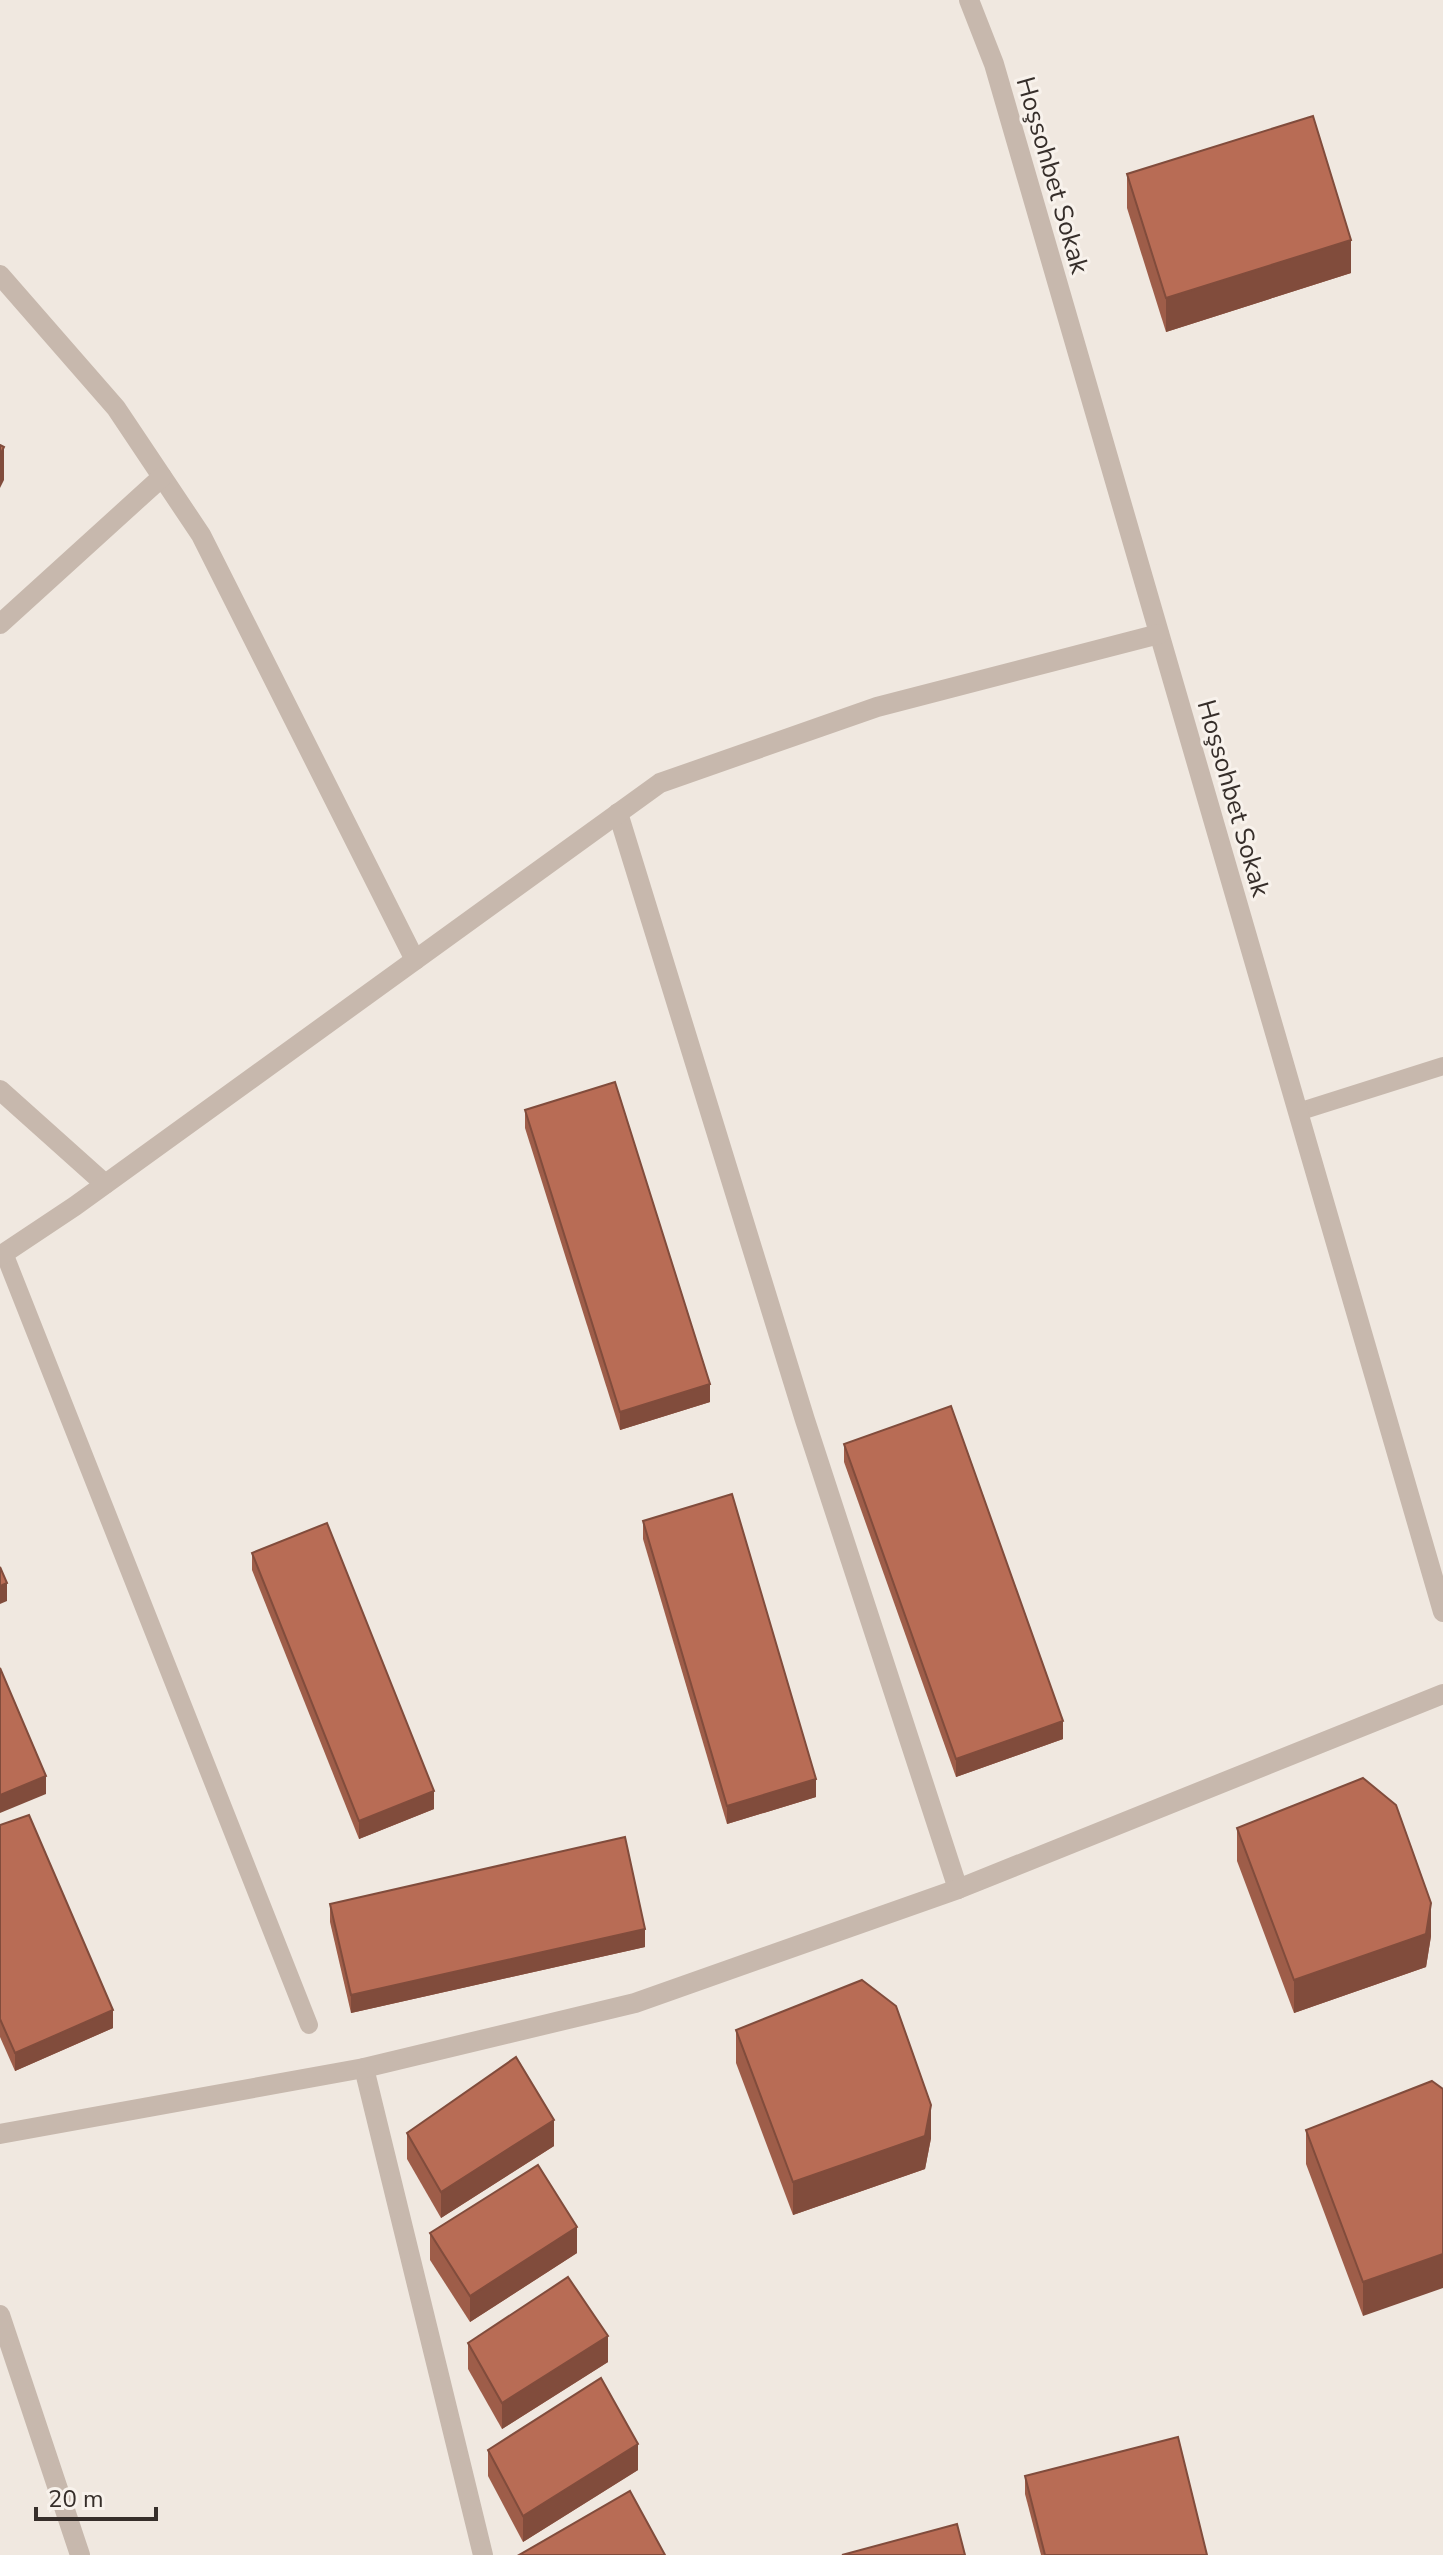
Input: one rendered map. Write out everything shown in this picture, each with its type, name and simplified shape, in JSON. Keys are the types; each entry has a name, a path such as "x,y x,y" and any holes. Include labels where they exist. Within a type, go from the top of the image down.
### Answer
{"street":[{"name":"Hoşsohbet Sokak","path":"969,0 994,64 1443,1612"},
{"path":"0,275 116,408 201,535 415,960"},
{"path":"0,624 162,477"},
{"path":"2,1255 660,783 877,707 1159,634"},
{"path":"618,813 805,1420 958,1889"},
{"path":"0,1090 105,1184"},
{"path":"0,2134 364,2068 635,2003 958,1889 1443,1694"},
{"path":"364,2068 483,2555"},
{"path":"0,2315 80,2555"}],"lane":[{"path":"1298,1112 1443,1066"},
{"path":"2,1255 309,2025"}],"building":[{"path":"1313,116 1351,240 1166,298 1127,174"},
{"path":"615,1082 710,1384 620,1412 525,1110"},
{"path":"951,1406 1063,1721 956,1759 844,1444"},
{"path":"732,1494 816,1779 727,1806 643,1521"},
{"path":"327,1523 434,1791 359,1821 252,1553"},
{"path":"0,1567 7,1583 0,1586"},
{"path":"0,1668 46,1776 0,1795"},
{"path":"1363,1778 1396,1805 1431,1903 1426,1934 1294,1980 1237,1828"},
{"path":"29,1815 113,2010 15,2053 0,2019 0,1825"},
{"path":"625,1837 645,1929 351,1995 330,1904"},
{"path":"862,1980 896,2006 931,2105 925,2136 793,2182 736,2030"},
{"path":"516,2057 554,2120 441,2192 407,2133"},
{"path":"1432,2081 1443,2089 1443,2254 1363,2282 1306,2130"},
{"path":"538,2165 577,2227 470,2296 430,2233"},
{"path":"568,2277 608,2336 502,2403 468,2343"},
{"path":"601,2378 638,2444 523,2516 488,2450"},
{"path":"1178,2437 1207,2555 1045,2555 1025,2476"},
{"path":"630,2491 665,2555 519,2555"},
{"path":"957,2524 965,2555 842,2555"}]}
